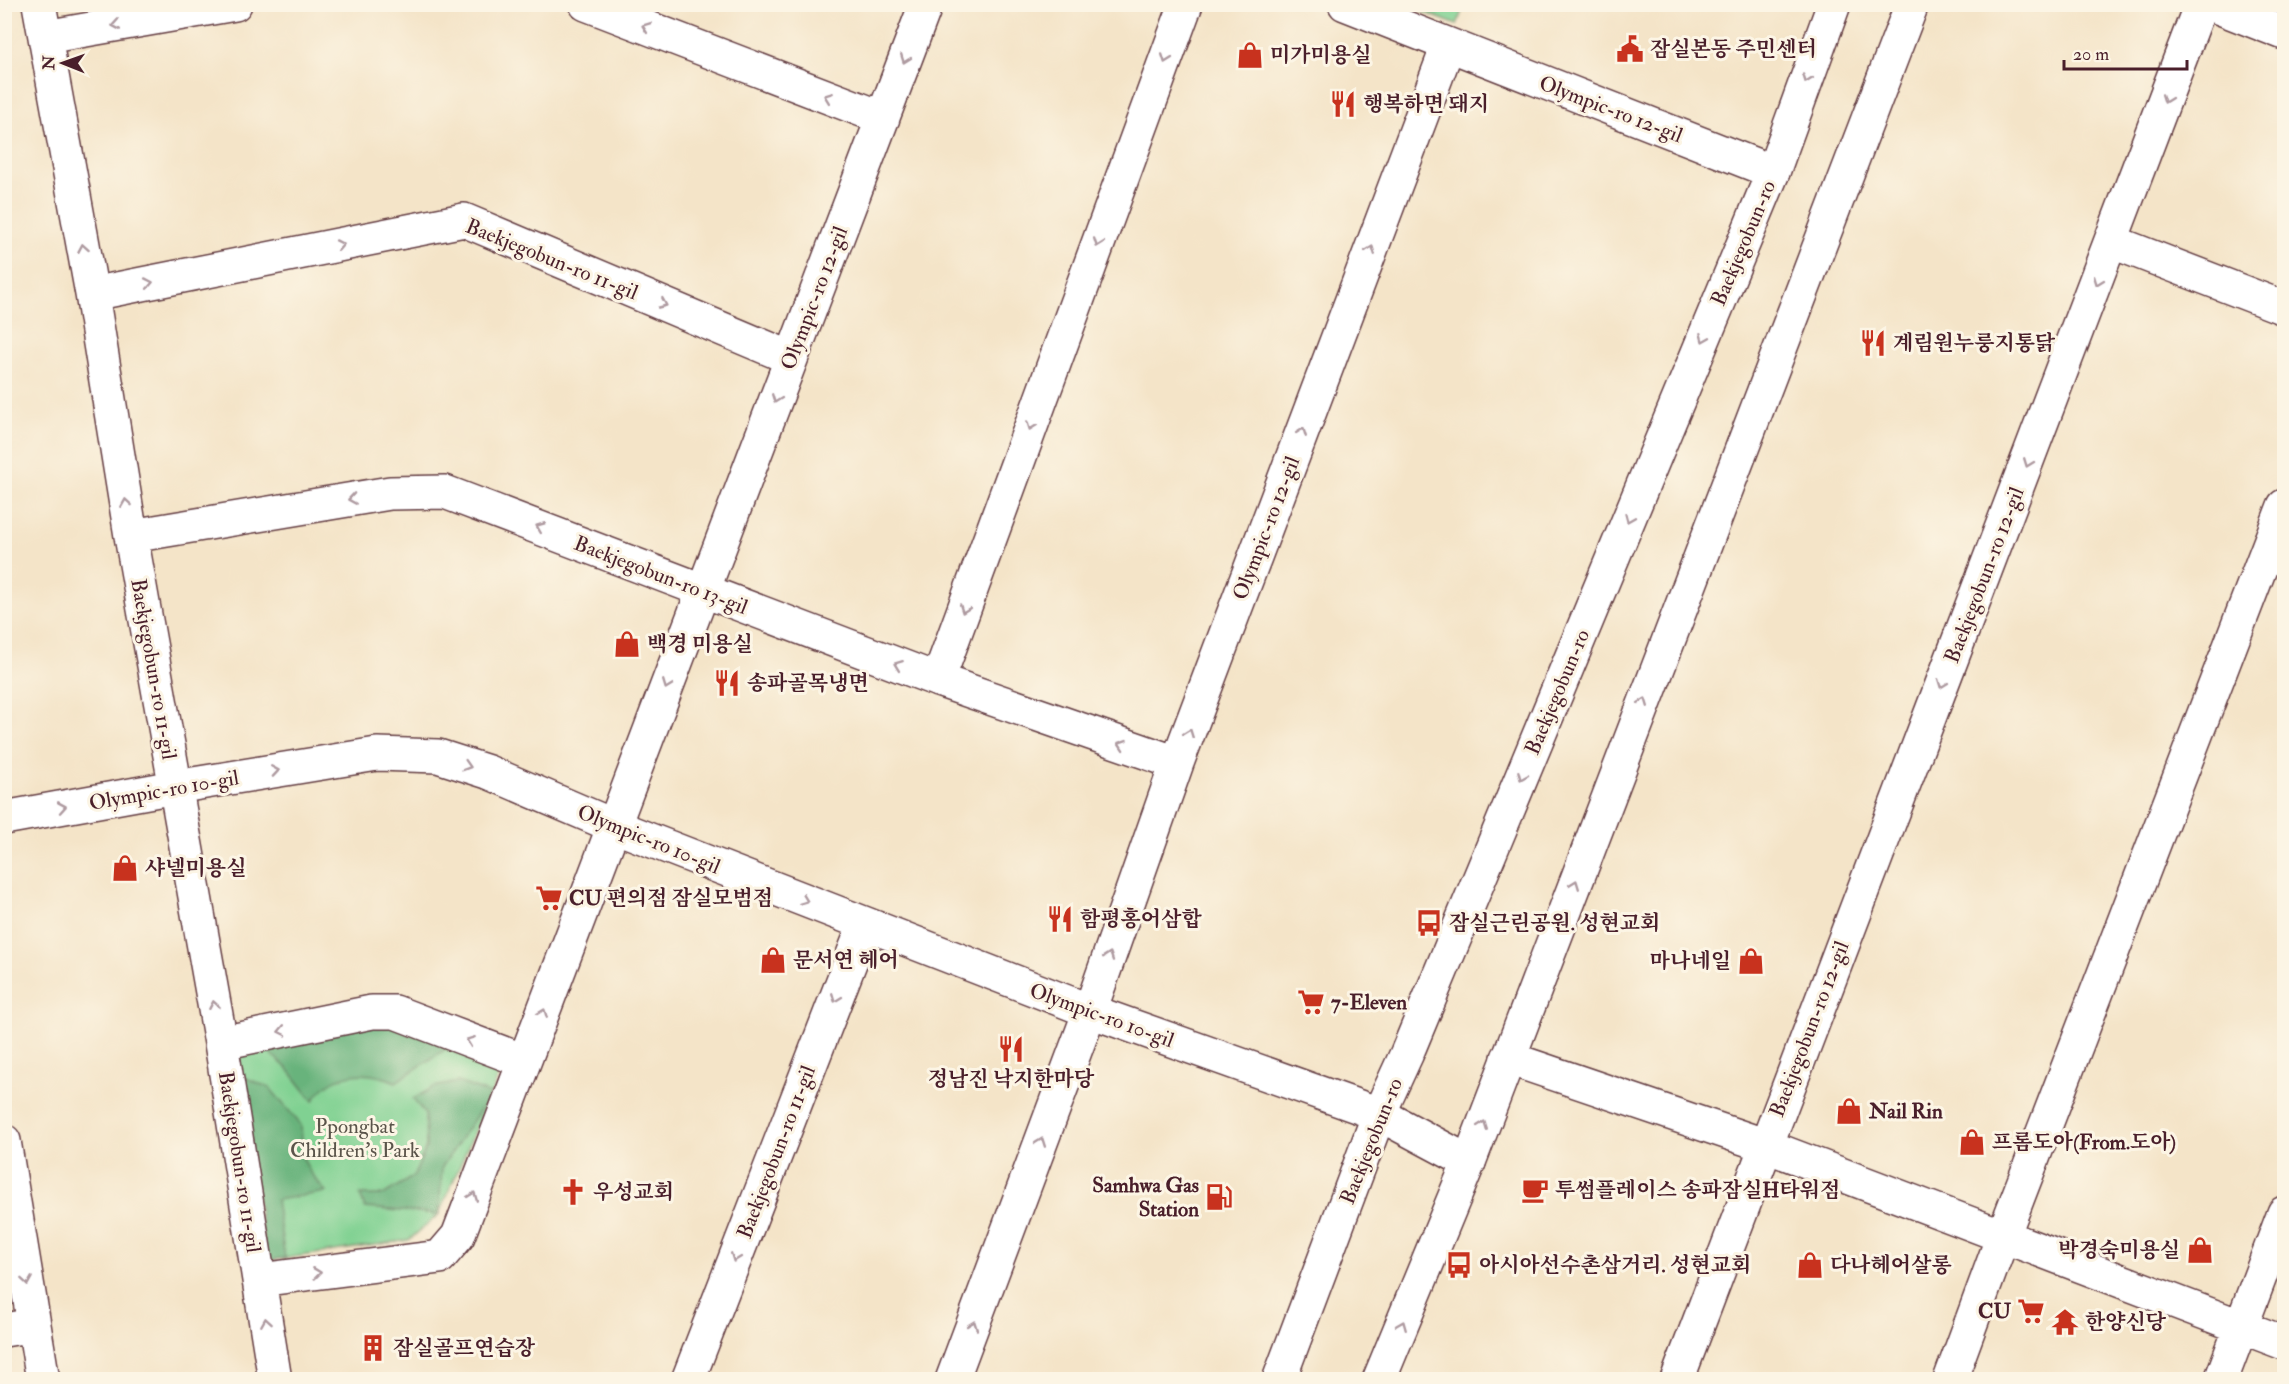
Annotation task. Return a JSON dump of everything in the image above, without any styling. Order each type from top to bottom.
[{"type":"street","name":"Baekjegobun-ro 11-gil","points":[[39,4],[92,294],[275,1380]]},
{"type":"street","points":[[45,37],[235,4]]},
{"type":"street","points":[[586,4],[883,118]]},
{"type":"street","name":"Olympic-ro 12-gil","points":[[703,591],[926,4]]},
{"type":"street","points":[[938,680],[1186,4]]},
{"type":"street","name":"Olympic-ro 12-gil","points":[[1345,4],[1773,172]]},
{"type":"street","name":"Baekjegobun-ro","points":[[1280,1380],[1379,1114],[1773,172],[1834,4]]},
{"type":"street","points":[[1379,1380],[1469,1162],[1912,4]]},
{"type":"street","name":"Baekjegobun-ro 12-gil","points":[[1677,1380],[1764,1145],[2113,242],[2201,4]]},
{"type":"street","points":[[2210,4],[2284,33]]},
{"type":"street","name":"Olympic-ro 12-gil","points":[[1090,1011],[1177,763],[1448,46]]},
{"type":"street","name":"Baekjegobun-ro 11-gil","points":[[92,294],[464,220],[791,358]]},
{"type":"street","points":[[2113,242],[2284,308]]},
{"type":"street","name":"Baekjegobun-ro 13-gil","points":[[131,536],[390,493],[445,492],[938,680],[1177,763]]},
{"type":"street","points":[[1950,1380],[2003,1236],[2284,506]]},
{"type":"street","name":"Baekjegobun-ro 11-gil","points":[[259,1280],[440,1257],[458,1236],[703,591]]},
{"type":"street","name":"Olympic-ro 10-gil","points":[[4,818],[377,754],[438,756],[488,772],[614,826],[1090,1011],[1379,1114],[1469,1162]]},
{"type":"street","name":"Baekjegobun-ro 11-gil","points":[[688,1380],[865,924]]},
{"type":"street","points":[[952,1380],[1090,1011]]},
{"type":"street","name":"Baekjegobun-ro 11-gil","points":[[220,1044],[372,1012],[395,1012],[524,1061]]},
{"type":"street","name":"Baekjegobun-ro 12-gil","points":[[1508,1058],[1764,1145],[2284,1343]]},
{"type":"street","points":[[4,1141],[19,1328],[43,1380]]},
{"type":"street","points":[[2221,1380],[2284,1213]]},
{"type":"green space","points":[[1405,5],[1464,5],[1457,25]]},
{"type":"green space","name":"Ppongbat Children's Park","points":[[386,1021],[504,1064],[439,1214],[409,1240],[267,1261],[233,1052]]},
{"type":"green space","points":[[386,1021],[452,1045],[396,1082],[373,1075],[350,1075],[330,1084],[313,1101],[288,1069],[262,1046]]},
{"type":"green space","points":[[237,1074],[270,1088],[301,1125],[303,1158],[310,1172],[326,1192],[276,1200],[285,1258],[267,1261]]},
{"type":"green space","points":[[458,1082],[491,1094],[442,1167],[439,1214],[365,1208],[360,1195],[383,1195],[414,1176],[426,1147],[425,1114],[413,1099],[434,1087]]},
{"type":"place","name":"잠실본동 주민센터","points":[[1630,49]]},
{"type":"place","name":"미가미용실","points":[[1250,55]]},
{"type":"place","name":"행복하면 돼지","points":[[1343,104]]},
{"type":"place","name":"계림원누룽지통닭","points":[[1873,343]]},
{"type":"place","name":"백경 미용실","points":[[627,644]]},
{"type":"place","name":"송파골목냉면","points":[[727,683]]},
{"type":"place","name":"샤넬미용실","points":[[125,868]]},
{"type":"place","name":"CU 편의점 잠실모범점","points":[[549,898]]},
{"type":"place","name":"함평홍어삼합","points":[[1060,919]]},
{"type":"place","name":"잠실근린공원. 성현교회","points":[[1429,923]]},
{"type":"place","name":"문서연 헤어","points":[[773,960]]},
{"type":"place","name":"마나네일","points":[[1751,961]]},
{"type":"place","name":"7-Eleven","points":[[1311,1002]]},
{"type":"place","name":"정남진 낙지한마당","points":[[1011,1049]]},
{"type":"place","name":"Nail Rin","points":[[1849,1111]]},
{"type":"place","name":"프롬도아(From.도아)","points":[[1972,1142]]},
{"type":"place","name":"투썸플레이스 송파잠실H타워점","points":[[1535,1190]]},
{"type":"place","name":"우성교회","points":[[573,1192]]},
{"type":"place","name":"Samhwa Gas Station","points":[[1219,1197]]},
{"type":"place","name":"박경숙미용실","points":[[2200,1250]]},
{"type":"place","name":"아시아선수촌삼거리. 성현교회","points":[[1459,1265]]},
{"type":"place","name":"다나헤어살롱","points":[[1810,1265]]},
{"type":"place","name":"CU","points":[[2031,1311]]},
{"type":"place","name":"한양신당","points":[[2065,1322]]},
{"type":"place","name":"잠실골프연습장","points":[[373,1348]]}]
